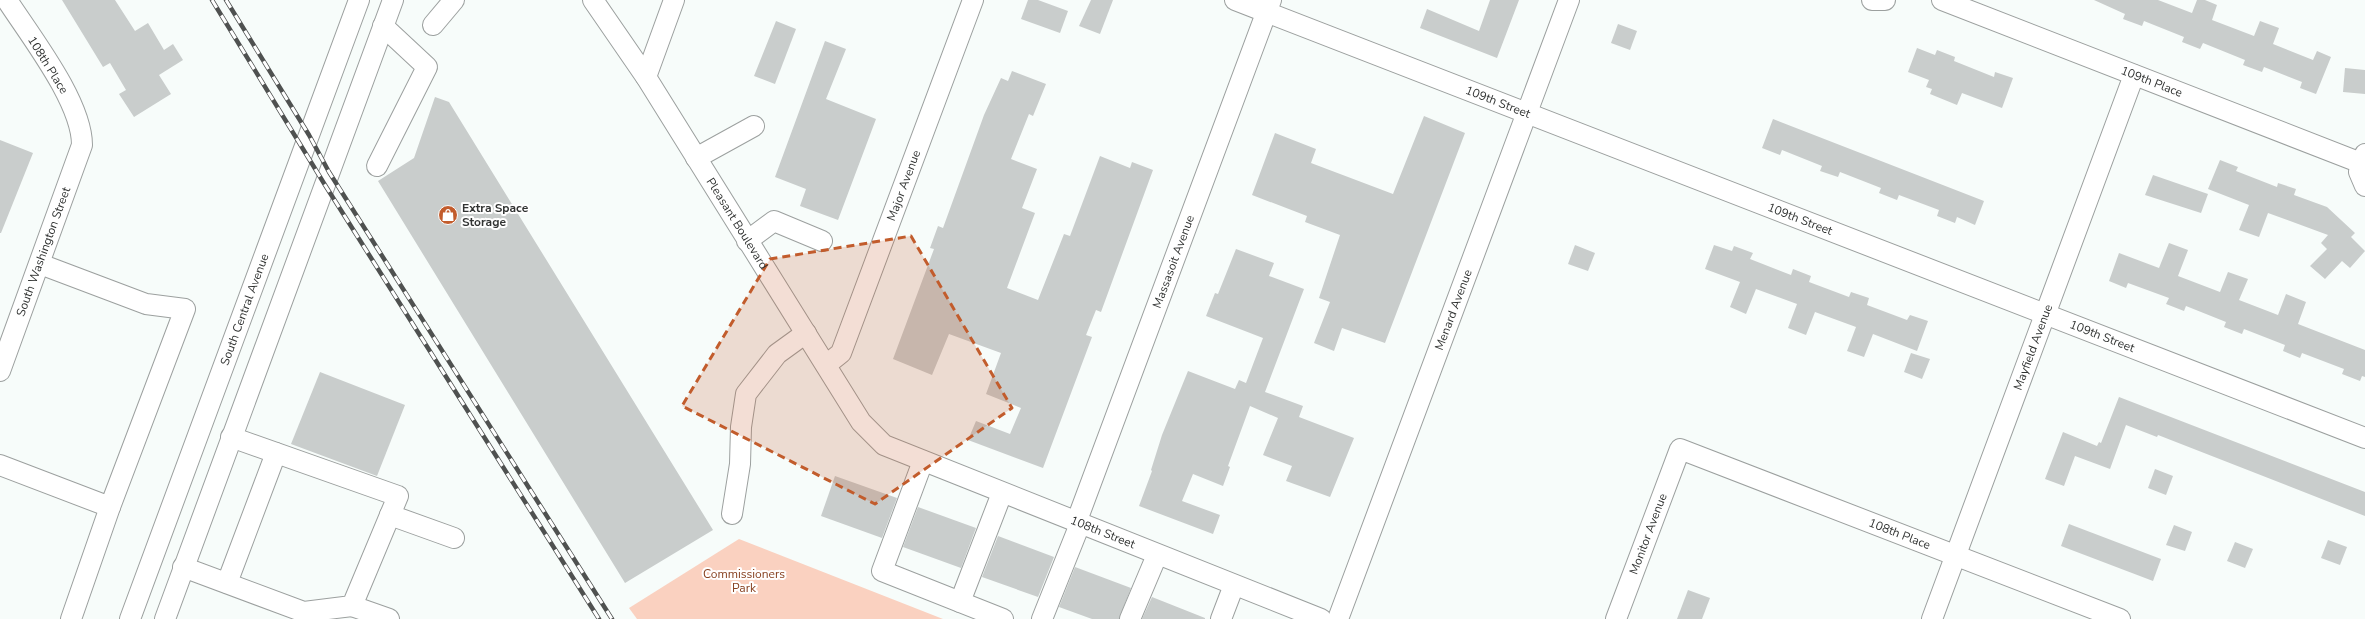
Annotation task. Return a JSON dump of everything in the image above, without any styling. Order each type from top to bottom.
[{"type":"street","name":"108th Place","points":[[7,0],[73,104],[82,132]]},
{"type":"street","name":"South Central Avenue","points":[[130,619],[359,0]]},
{"type":"street","points":[[165,619],[393,0]]},
{"type":"street","points":[[433,25],[454,0]]},
{"type":"street","name":"Pleasant Boulevard","points":[[593,0],[646,77],[860,422],[884,445]]},
{"type":"street","points":[[646,77],[674,0]]},
{"type":"street","name":"Major Avenue","points":[[826,365],[841,353],[973,0]]},
{"type":"street","name":"109th Street","points":[[1235,0],[1269,6],[1527,113],[2365,438]]},
{"type":"street","name":"Menard Avenue","points":[[1338,619],[1569,0]]},
{"type":"street","points":[[1872,0],[1885,0]]},
{"type":"street","name":"109th Place","points":[[1942,0],[2134,75],[2363,159],[2359,172],[2365,186]]},
{"type":"street","name":"Massasoit Avenue","points":[[1042,619],[1269,6]]},
{"type":"street","points":[[378,166],[428,67],[383,26]]},
{"type":"street","name":"Mayfield Avenue","points":[[1932,619],[2134,75]]},
{"type":"street","points":[[696,158],[754,126]]},
{"type":"street","name":"South Washington Street","points":[[0,371],[79,157],[82,145],[82,132]]},
{"type":"street","points":[[747,241],[774,221],[822,241]]},
{"type":"street","points":[[40,264],[146,304],[184,309],[110,507],[71,619]]},
{"type":"street","points":[[732,514],[740,464],[740,427],[746,394],[777,354],[806,333]]},
{"type":"street","points":[[231,437],[398,496],[352,606]]},
{"type":"street","name":"108th Street","points":[[884,445],[1078,524],[1321,619]]},
{"type":"street","name":"108th Place","points":[[1680,449],[2120,619]]},
{"type":"street","name":"Monitor Avenue","points":[[1616,619],[1680,449]]},
{"type":"street","points":[[227,583],[276,453]]},
{"type":"street","points":[[923,461],[882,571],[1003,619]]},
{"type":"street","points":[[0,465],[110,507]]},
{"type":"street","points":[[960,602],[1002,493]]},
{"type":"street","points":[[390,515],[454,538]]},
{"type":"street","points":[[1130,619],[1157,555]]},
{"type":"street","points":[[184,567],[304,612],[352,606],[389,619]]},
{"type":"street","points":[[1221,619],[1234,585]]},
{"type":"highlighted area","points":[[911,236],[1012,408],[875,504],[682,406],[770,259]]},
{"type":"green space","name":"Commissioners Park","points":[[739,539],[943,619],[637,619],[629,608]]},
{"type":"building","points":[[62,0],[115,0],[135,31],[148,23],[164,50],[173,44],[183,60],[159,75],[171,94],[134,117],[119,94],[126,90],[110,63],[103,67]]},
{"type":"building","points":[[1028,0],[1038,0],[1068,11],[1060,33],[1021,19]]},
{"type":"building","points":[[1091,0],[1113,0],[1100,34],[1079,26]]},
{"type":"building","points":[[1490,0],[1519,0],[1497,58],[1420,28],[1427,9],[1479,31]]},
{"type":"building","points":[[2094,0],[2158,0],[2192,13],[2197,0],[2205,0],[2217,5],[2212,20],[2254,36],[2260,21],[2279,28],[2273,44],[2313,60],[2317,51],[2331,57],[2316,94],[2300,88],[2302,82],[2264,67],[2262,72],[2243,65],[2245,60],[2203,43],[2200,49],[2182,42],[2184,37],[2144,21],[2142,26],[2123,19],[2125,14]]},
{"type":"building","points":[[776,21],[796,29],[775,84],[754,76]]},
{"type":"building","points":[[1618,24],[1637,31],[1630,50],[1611,43]]},
{"type":"building","points":[[825,41],[846,49],[826,99],[876,119],[838,220],[800,206],[806,189],[775,177]]},
{"type":"building","points":[[1917,48],[1935,55],[1937,50],[1955,57],[1954,61],[1994,77],[1995,72],[2013,78],[2002,108],[1962,93],[1957,105],[1930,94],[1932,89],[1926,87],[1929,80],[1908,72]]},
{"type":"building","points":[[2345,68],[2365,70],[2365,94],[2343,92]]},
{"type":"building","points":[[1012,71],[1046,84],[1033,116],[1029,114],[1011,159],[1037,169],[1022,208],[1035,213],[1007,288],[1038,300],[1064,234],[1070,236],[1100,156],[1130,168],[1132,162],[1153,170],[1101,312],[1096,310],[1086,335],[1092,337],[1043,468],[968,440],[976,421],[1010,434],[1021,408],[986,394],[1001,353],[949,334],[932,375],[893,359],[934,249],[930,248],[938,226],[943,228],[984,115],[1001,78],[1008,81]]},
{"type":"building","points":[[435,97],[449,102],[713,530],[625,583],[378,181],[414,158]]},
{"type":"building","points":[[1424,116],[1465,133],[1385,343],[1342,328],[1334,351],[1314,343],[1330,302],[1319,298],[1340,235],[1305,222],[1307,216],[1252,195],[1275,133],[1316,149],[1311,163],[1393,194]]},
{"type":"building","points":[[1773,119],[1984,201],[1975,225],[1957,217],[1955,223],[1937,216],[1939,210],[1899,195],[1897,200],[1879,193],[1881,188],[1840,172],[1838,177],[1820,171],[1822,166],[1782,150],[1780,155],[1762,148]]},
{"type":"building","points":[[0,140],[33,153],[1,233],[0,233]]},
{"type":"building","points":[[2220,160],[2238,167],[2236,171],[2277,187],[2278,183],[2296,189],[2294,195],[2327,207],[2355,233],[2351,237],[2365,251],[2350,268],[2342,261],[2325,279],[2310,266],[2327,249],[2321,243],[2328,235],[2268,213],[2259,237],[2239,230],[2249,205],[2208,189]]},
{"type":"building","points":[[2153,175],[2208,194],[2201,213],[2145,195]]},
{"type":"building","points":[[2169,243],[2188,250],[2178,276],[2220,292],[2228,272],[2248,279],[2239,300],[2278,315],[2286,294],[2306,302],[2298,324],[2365,350],[2365,377],[2362,376],[2360,381],[2342,374],[2344,369],[2302,353],[2300,358],[2283,351],[2285,345],[2244,329],[2242,334],[2224,327],[2226,322],[2186,306],[2184,311],[2166,304],[2169,298],[2128,283],[2126,288],[2109,281],[2119,253],[2159,268]]},
{"type":"building","points":[[1575,245],[1595,253],[1588,271],[1568,264]]},
{"type":"building","points":[[1714,245],[1732,251],[1734,246],[1753,253],[1750,259],[1791,275],[1793,269],[1811,276],[1809,282],[1849,297],[1851,292],[1869,298],[1867,305],[1907,320],[1910,315],[1928,321],[1917,351],[1873,334],[1864,357],[1847,351],[1856,327],[1815,312],[1806,335],[1788,328],[1797,304],[1756,289],[1746,314],[1730,307],[1740,282],[1705,269]]},
{"type":"building","points":[[1236,249],[1274,263],[1269,276],[1304,289],[1265,392],[1303,406],[1299,417],[1354,438],[1330,497],[1286,481],[1292,466],[1263,455],[1278,418],[1250,406],[1228,466],[1230,467],[1223,486],[1193,474],[1182,501],[1220,515],[1213,534],[1139,506],[1152,471],[1151,470],[1162,435],[1188,371],[1235,389],[1239,380],[1246,383],[1263,338],[1206,316],[1215,293],[1218,294]]},
{"type":"building","points":[[1911,353],[1930,359],[1922,379],[1904,372]]},
{"type":"building","points":[[320,372],[405,405],[377,476],[291,444]]},
{"type":"building","points":[[2119,397],[2365,492],[2365,516],[2158,435],[2157,437],[2126,425],[2110,469],[2075,456],[2064,486],[2045,479],[2063,432],[2097,446],[2099,442],[2101,443]]},
{"type":"building","points":[[2155,469],[2173,476],[2166,495],[2148,488]]},
{"type":"building","points":[[835,476],[897,498],[882,538],[821,516]]},
{"type":"building","points":[[918,507],[976,528],[961,568],[903,547]]},
{"type":"building","points":[[2069,524],[2161,559],[2153,581],[2061,546]]},
{"type":"building","points":[[2174,525],[2192,532],[2185,551],[2166,545]]},
{"type":"building","points":[[998,536],[1054,557],[1038,597],[982,577]]},
{"type":"building","points":[[2328,540],[2347,547],[2340,565],[2321,558]]},
{"type":"building","points":[[2235,542],[2253,549],[2245,568],[2227,561]]},
{"type":"building","points":[[1075,567],[1131,588],[1119,619],[1092,619],[1059,607]]},
{"type":"building","points":[[1688,590],[1710,598],[1702,619],[1677,619]]},
{"type":"building","points":[[1152,597],[1205,618],[1205,619],[1142,619]]},
{"type":"railway","points":[[212,0],[325,185],[599,619]]},
{"type":"railway","points":[[226,0],[309,135],[329,172],[612,619]]},
{"type":"place","name":"Extra Space Storage","points":[[448,215]]}]
